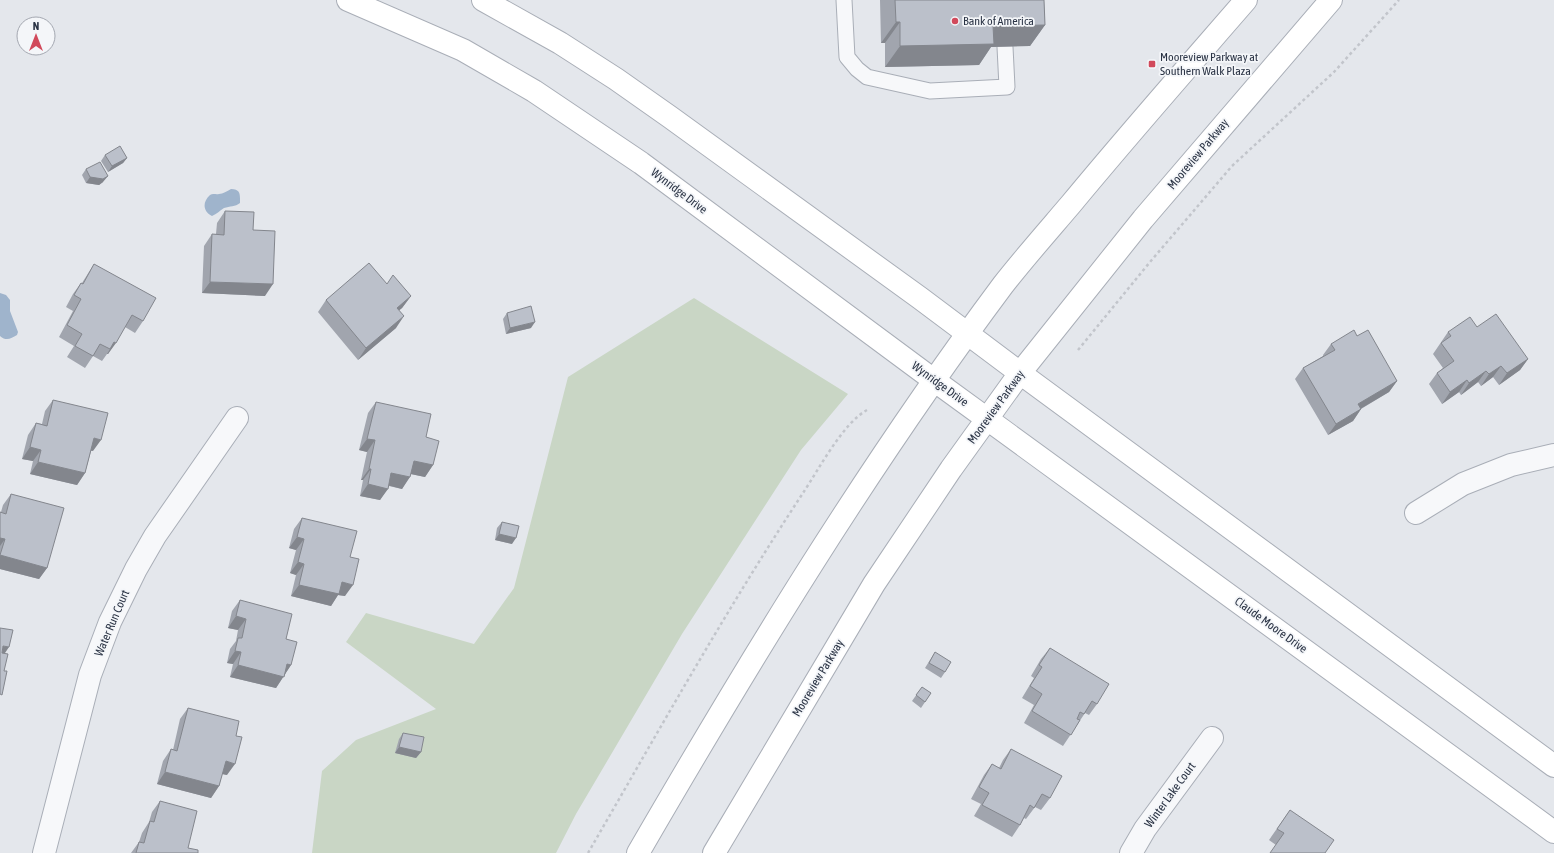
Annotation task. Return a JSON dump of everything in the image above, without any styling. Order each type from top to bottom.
[{"type":"street","name":"Wynridge Drive","points":[[348,0],[463,50],[564,110],[641,162],[934,381],[988,419]]},
{"type":"street","points":[[483,0],[560,42],[616,79],[969,334],[1554,766]]},
{"type":"street","points":[[638,853],[794,591],[866,480],[934,381],[1010,278],[1123,142],[1246,0]]},
{"type":"street","name":"Mooreview Parkway","points":[[714,853],[874,584],[951,469],[1020,373],[1143,219],[1331,0]]},
{"type":"street","name":"Water Run Court","points":[[44,853],[90,675],[110,622],[136,568],[155,536],[237,418]]},
{"type":"street","name":"Claude Moore Drive","points":[[988,419],[1554,832]]},
{"type":"street","points":[[1416,513],[1463,484],[1511,465],[1554,455]]},
{"type":"street","name":"Winter Lake Court","points":[[1131,853],[1145,829],[1212,738]]},
{"type":"lane","points":[[844,0],[847,57],[857,69],[867,77],[930,91],[1007,87],[1005,47]]},
{"type":"path","points":[[1078,350],[1150,262],[1232,166],[1334,72],[1399,0]]},
{"type":"path","points":[[588,853],[701,658],[775,536],[841,435],[859,414],[867,410]]},
{"type":"green space","points":[[694,298],[848,394],[801,450],[682,634],[576,814],[556,853],[312,853],[322,771],[356,740],[436,709],[346,642],[366,613],[474,644],[514,588],[568,377]]},
{"type":"water","points":[[231,189],[238,191],[240,195],[240,203],[224,208],[212,216],[209,214],[205,209],[207,198],[211,194],[222,194]]},
{"type":"water","points":[[0,293],[6,295],[10,300],[10,311],[18,332],[17,335],[9,339],[5,339],[0,336]]},
{"type":"building","points":[[895,0],[1044,0],[1045,25],[993,26],[994,44],[900,46],[900,22],[896,22]]},
{"type":"building","points":[[120,146],[127,158],[112,166],[105,155]]},
{"type":"building","points":[[100,162],[108,176],[103,179],[90,177],[86,169]]},
{"type":"building","points":[[225,211],[254,212],[253,230],[275,231],[273,284],[210,282],[212,234],[224,235]]},
{"type":"building","points":[[369,263],[387,284],[393,275],[411,296],[397,308],[404,316],[366,348],[326,300]]},
{"type":"building","points":[[94,264],[156,298],[143,321],[132,315],[116,343],[114,342],[110,349],[100,344],[93,356],[75,346],[82,334],[67,325],[81,299],[74,295],[81,283],[83,284]]},
{"type":"building","points":[[531,306],[535,322],[510,328],[507,313]]},
{"type":"building","points":[[1496,314],[1528,359],[1507,373],[1501,366],[1489,374],[1486,371],[1469,383],[1467,380],[1450,392],[1437,373],[1454,361],[1441,343],[1451,336],[1448,332],[1470,317],[1477,327]]},
{"type":"building","points":[[1354,330],[1357,336],[1368,330],[1397,381],[1358,404],[1361,409],[1336,424],[1303,368],[1335,350],[1331,344]]},
{"type":"building","points":[[53,400],[108,413],[101,440],[94,438],[85,473],[38,462],[41,450],[30,447],[36,423],[47,426]]},
{"type":"building","points":[[376,402],[431,414],[426,437],[439,441],[433,465],[414,461],[410,477],[391,473],[388,489],[368,484],[371,469],[369,469],[375,440],[367,439]]},
{"type":"building","points":[[11,494],[64,508],[47,568],[0,555],[5,539],[0,538],[0,512],[6,514]]},
{"type":"building","points":[[302,518],[357,531],[350,557],[359,559],[353,585],[342,582],[339,594],[299,585],[304,564],[298,562],[304,539],[297,537]]},
{"type":"building","points":[[502,522],[519,526],[516,538],[499,534]]},
{"type":"building","points":[[240,600],[292,614],[286,639],[297,642],[291,665],[287,664],[284,677],[238,665],[241,652],[235,651],[238,638],[242,638],[246,619],[236,616]]},
{"type":"building","points":[[0,628],[13,630],[9,647],[3,646],[2,653],[8,654],[4,671],[7,671],[2,695],[0,694]]},
{"type":"building","points":[[1050,648],[1109,684],[1097,704],[1092,701],[1084,714],[1080,712],[1077,719],[1080,720],[1071,735],[1032,711],[1042,694],[1030,686],[1042,667],[1039,665]]},
{"type":"building","points":[[935,652],[951,662],[945,672],[929,663]]},
{"type":"building","points":[[922,687],[931,693],[925,702],[916,695]]},
{"type":"building","points":[[188,708],[239,721],[236,736],[242,737],[235,764],[226,761],[219,786],[165,772],[171,749],[177,751]]},
{"type":"building","points":[[403,733],[424,737],[421,752],[399,747]]},
{"type":"building","points":[[1011,749],[1062,776],[1050,798],[1042,794],[1034,808],[1030,805],[1020,825],[982,805],[989,793],[979,787],[992,764],[1001,769]]},
{"type":"building","points":[[160,801],[197,811],[188,848],[198,850],[198,853],[136,853],[139,842],[144,843],[150,821],[154,822]]},
{"type":"building","points":[[1290,810],[1334,840],[1325,853],[1270,853],[1284,833],[1277,829]]},
{"type":"place","name":"Bank of America","points":[[955,21]]},
{"type":"place","name":"Mooreview Parkway at Southern Walk Plaza","points":[[1152,64]]}]
